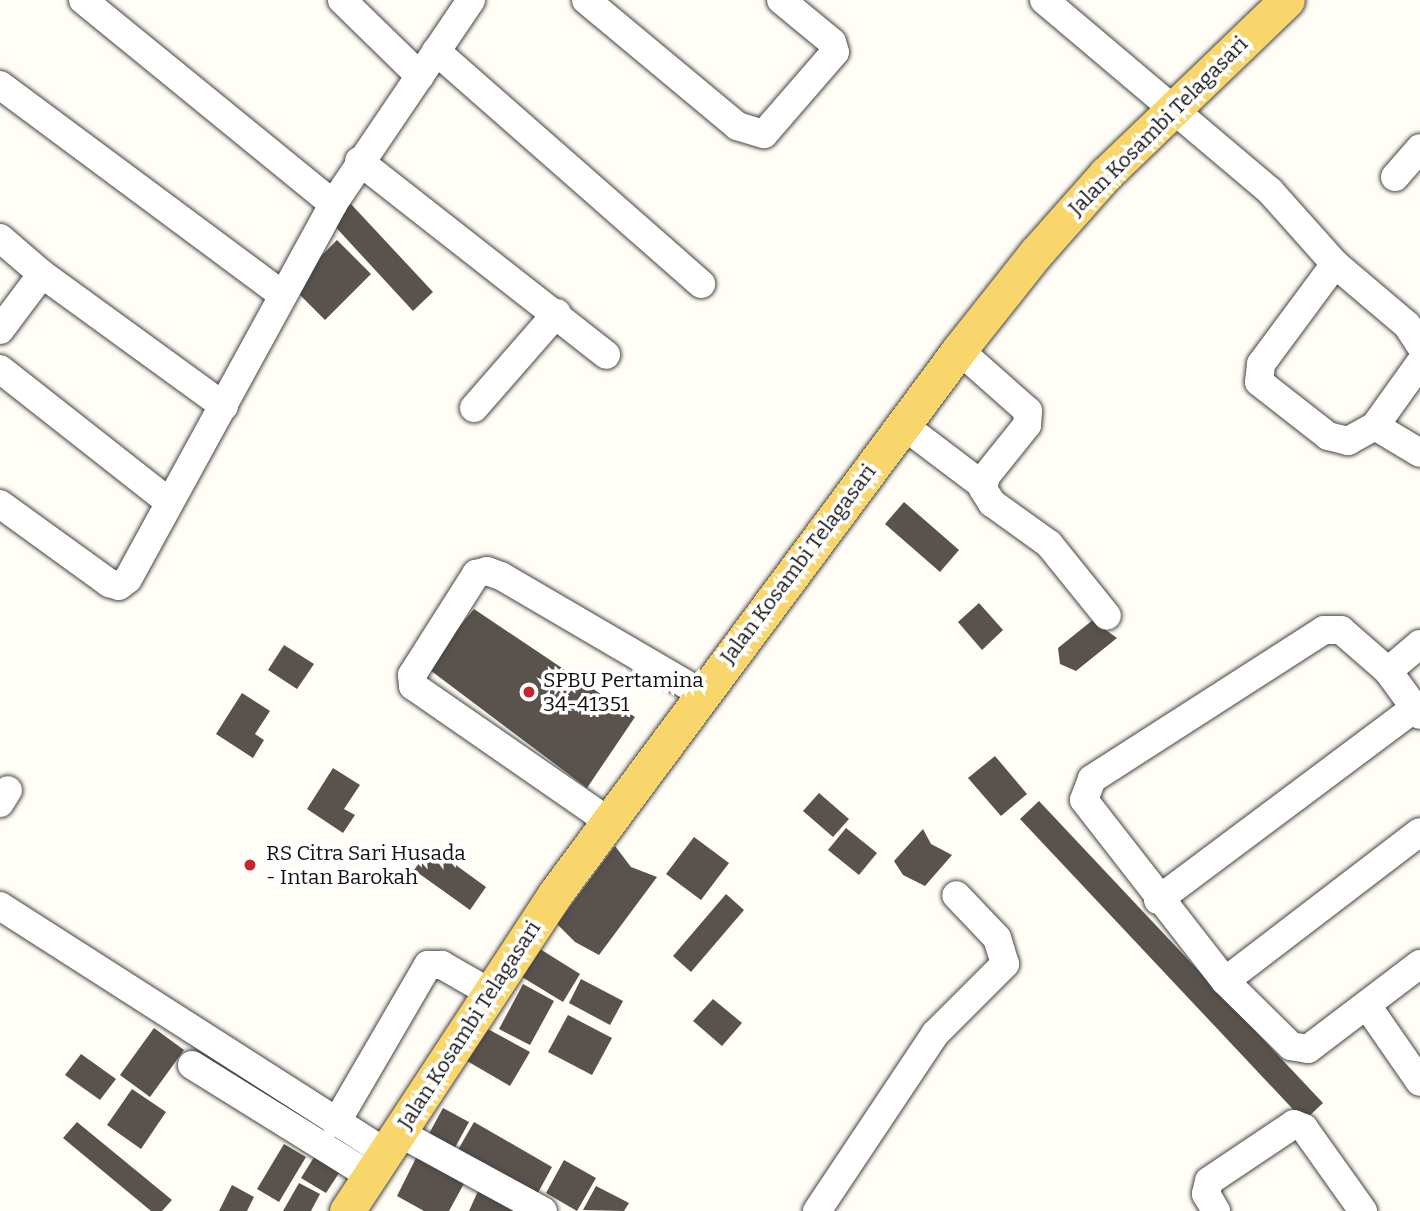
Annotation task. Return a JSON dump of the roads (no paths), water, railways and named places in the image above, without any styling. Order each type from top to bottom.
[{"type":"main road","name":"Jalan Kosambi Telagasari","points":[[347,1211],[489,992],[608,821],[959,350],[1035,253],[1174,106],[1287,0]]},
{"type":"street","points":[[83,0],[333,204]]},
{"type":"street","points":[[342,0],[420,76]]},
{"type":"street","points":[[0,504],[119,586],[128,579],[168,501],[224,406],[281,294],[333,204],[359,161],[471,0]]},
{"type":"street","points":[[586,0],[737,127],[764,134],[835,52],[832,42],[781,0]]},
{"type":"street","points":[[1044,0],[1174,106],[1270,191],[1335,264],[1407,325],[1420,345]]},
{"type":"street","points":[[436,51],[701,284]]},
{"type":"street","points":[[0,85],[281,294]]},
{"type":"street","points":[[1395,177],[1420,148]]},
{"type":"street","points":[[359,161],[557,313],[606,355]]},
{"type":"street","points":[[0,238],[42,274],[224,406]]},
{"type":"street","points":[[1335,264],[1283,330],[1257,376],[1266,389],[1328,436],[1348,441],[1375,426],[1420,363]]},
{"type":"street","points":[[0,330],[42,274]]},
{"type":"street","points":[[474,408],[557,313]]},
{"type":"street","points":[[959,350],[1017,397],[1028,411],[1027,425],[981,484]]},
{"type":"street","points":[[0,369],[168,501]]},
{"type":"street","points":[[903,425],[981,484],[992,503],[1049,544],[1107,616]]},
{"type":"street","points":[[1375,426],[1420,453]]},
{"type":"street","points":[[608,821],[412,686],[412,675],[476,574],[487,571],[501,576],[701,694]]},
{"type":"street","points":[[1158,900],[1418,711],[1388,671],[1341,630],[1324,630],[1092,779],[1084,800],[1158,900],[1225,981],[1297,1049],[1314,1046],[1368,1007],[1420,964]]},
{"type":"street","points":[[1388,671],[1420,644]]},
{"type":"street","points":[[1225,981],[1420,832]]},
{"type":"street","points":[[817,1211],[935,1034],[1005,964],[997,938],[956,895]]},
{"type":"street","points":[[0,906],[384,1154]]},
{"type":"street","points":[[336,1123],[428,965],[442,965],[489,992]]},
{"type":"street","points":[[1368,1007],[1418,1076]]},
{"type":"street","points":[[192,1065],[384,1154],[543,1211]]},
{"type":"street","points":[[1216,1211],[1206,1194],[1209,1181],[1294,1124],[1304,1128],[1363,1211]]},
{"type":"place","name":"SPBU Pertamina 34-41351","points":[[529,692]]},
{"type":"place","name":"RS Citra Sari Husada - Intan Barokah","points":[[250,865]]}]
